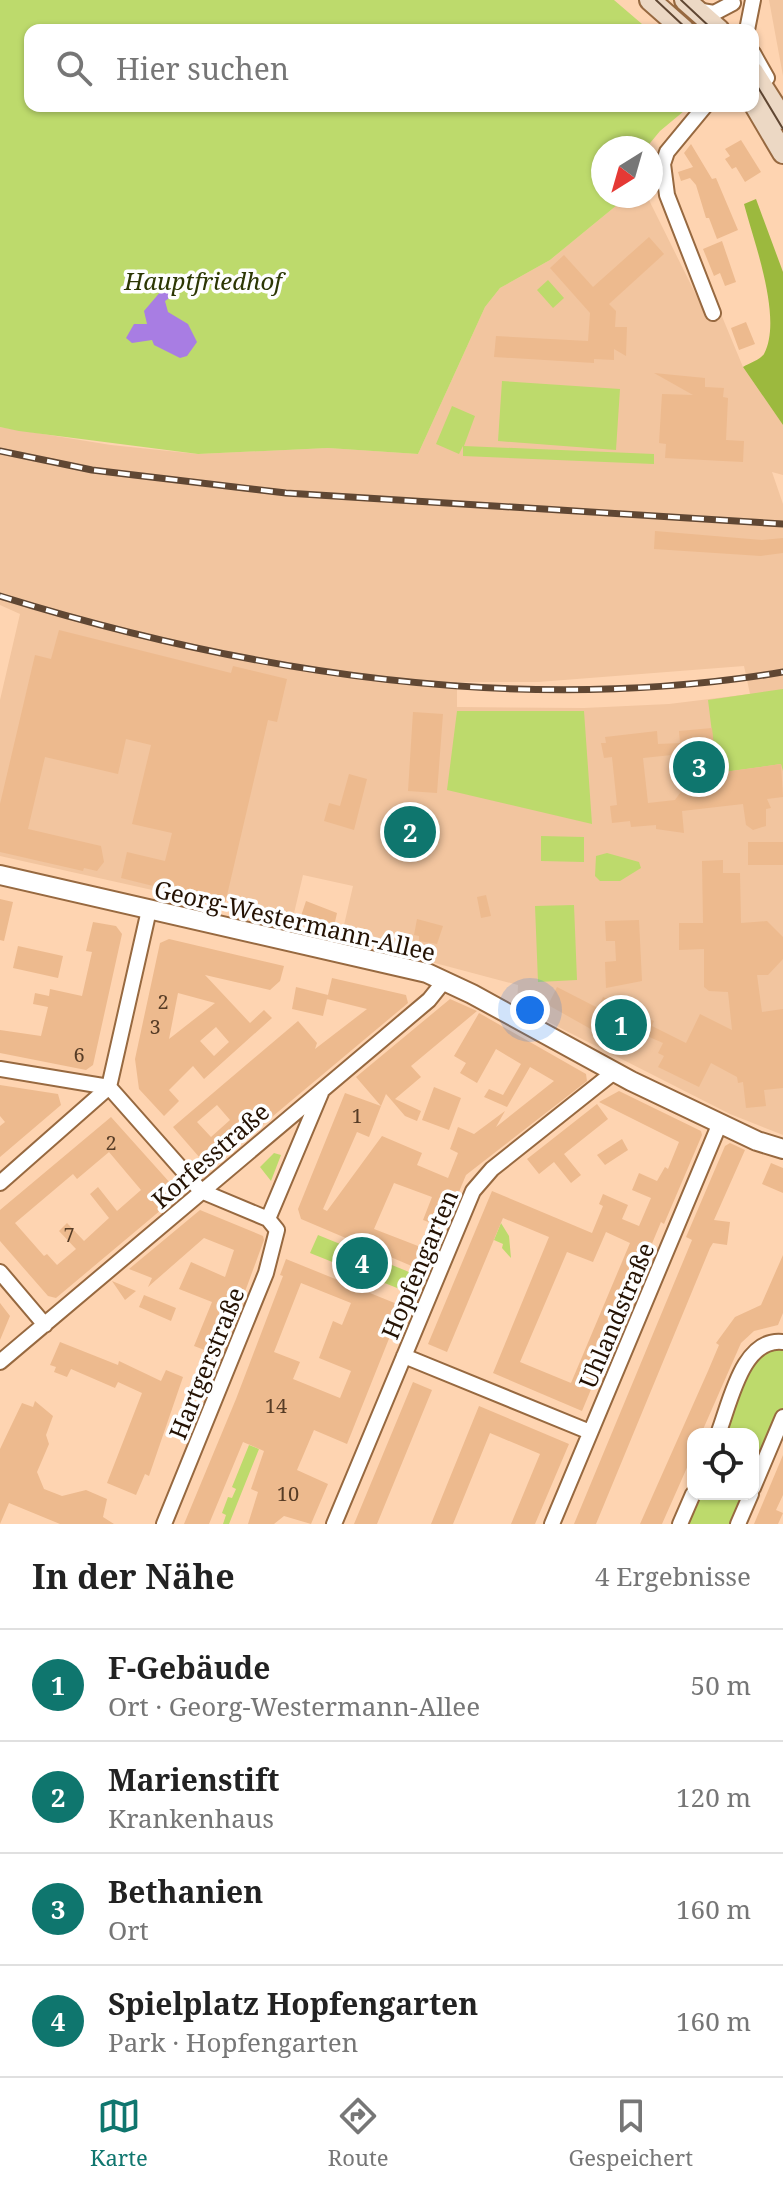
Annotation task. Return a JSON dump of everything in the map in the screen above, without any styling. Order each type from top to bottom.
[{"type":"main road","points":[[650,0],[678,24]]},
{"type":"main road","points":[[690,5],[714,24]]},
{"type":"main road","points":[[759,81],[780,113]]},
{"type":"main road","points":[[759,112],[783,153]]},
{"type":"street","points":[[750,24],[753,0]]},
{"type":"street","points":[[690,5],[710,13],[733,1]]},
{"type":"street","points":[[723,24],[733,1]]},
{"type":"street","points":[[759,64],[776,94],[780,113]]},
{"type":"street","points":[[759,92],[780,113]]},
{"type":"street","points":[[700,112],[667,152],[663,164],[667,195],[713,313]]},
{"type":"street","name":"Georg-Westermann-Allee","points":[[0,875],[400,965],[445,980],[614,1072],[720,1123],[783,1149]]},
{"type":"street","points":[[0,1183],[109,1087],[149,910]]},
{"type":"street","name":"Korfesstraße","points":[[0,1362],[321,1093],[429,1000],[445,980]]},
{"type":"street","points":[[0,1069],[109,1087],[201,1191],[268,1219],[321,1093]]},
{"type":"street","name":"Hopfengarten","points":[[334,1524],[467,1201],[481,1180],[614,1072]]},
{"type":"street","name":"Uhlandstraße","points":[[552,1524],[720,1123]]},
{"type":"street","name":"Hartgerstraße","points":[[164,1524],[266,1273],[277,1230],[268,1219]]},
{"type":"street","points":[[0,1272],[45,1325]]},
{"type":"street","points":[[721,1428],[752,1354],[768,1341],[783,1342]]},
{"type":"street","points":[[404,1356],[590,1432]]},
{"type":"street","points":[[759,1474],[783,1417]]},
{"type":"street","points":[[680,1524],[690,1500]]},
{"type":"street","points":[[738,1524],[748,1500]]},
{"type":"shaded area","points":[[769,0],[783,0],[783,76]]},
{"type":"shaded area","points":[[613,208],[653,208],[705,313],[721,314],[743,367],[783,425],[783,475],[772,472],[783,504],[783,1135],[730,1114],[517,1006],[518,985],[341,938],[353,886],[303,875],[291,926],[231,911],[234,897],[227,896],[224,906],[0,856],[0,700],[20,614],[0,605],[0,427],[111,445],[198,454],[328,448],[418,454],[485,307],[500,288],[550,260]],"holes":[[[744,666],[750,694],[669,704],[584,708],[457,707],[457,682],[538,682]]]},
{"type":"shaded area","points":[[173,277],[182,282],[180,291],[165,301],[168,312],[188,324],[197,342],[187,356],[180,358],[154,345],[152,340],[132,343],[126,338],[134,324],[147,324],[144,311]]},
{"type":"green space","name":"Hauptfriedhof","points":[[0,0],[614,0],[642,24],[24,24],[24,112],[683,112],[656,136],[591,136],[591,208],[613,208],[550,260],[500,288],[485,307],[418,454],[328,448],[198,454],[0,427]]},
{"type":"green space","points":[[756,199],[783,272],[783,425],[743,367],[764,354],[769,339],[769,301],[744,204]]},
{"type":"green space","points":[[548,280],[564,298],[553,308],[537,290]]},
{"type":"green space","points":[[502,381],[620,389],[616,450],[498,441]]},
{"type":"green space","points":[[452,406],[475,416],[464,446],[654,454],[654,464],[463,456],[463,446],[459,454],[436,444]]},
{"type":"green space","points":[[783,689],[783,771],[781,764],[717,773],[708,700]]},
{"type":"green space","points":[[457,711],[584,711],[592,824],[447,790]]},
{"type":"green space","points":[[541,836],[584,837],[584,862],[541,861]]},
{"type":"green space","points":[[607,853],[639,862],[641,868],[620,881],[600,881],[595,876],[596,856]]},
{"type":"green space","points":[[574,905],[577,980],[538,982],[535,906]]},
{"type":"green space","points":[[274,1153],[281,1155],[271,1181],[260,1167]]},
{"type":"green space","points":[[501,1223],[509,1236],[511,1258],[502,1248],[503,1244],[494,1240]]},
{"type":"green space","points":[[318,1235],[414,1274],[407,1292],[310,1253]]},
{"type":"green space","points":[[783,1342],[783,1417],[759,1474],[759,1428],[720,1428],[749,1358]]},
{"type":"green space","points":[[249,1445],[259,1449],[229,1524],[223,1524],[226,1515],[222,1513],[228,1497],[232,1498],[236,1489],[232,1487]]},
{"type":"green space","points":[[690,1500],[748,1500],[738,1524],[680,1524]]},
{"type":"building","points":[[741,140],[761,172],[745,182],[736,167],[732,169],[725,159],[730,156],[725,149]]},
{"type":"building","points":[[691,144],[712,179],[716,178],[738,230],[717,239],[709,218],[706,218],[696,185],[690,178],[681,181],[678,172],[693,167],[684,153]]},
{"type":"building","points":[[649,237],[664,254],[609,304],[616,311],[615,327],[627,327],[626,356],[614,349],[614,360],[594,359],[594,363],[494,357],[496,336],[588,341],[590,313],[550,268],[564,255],[593,287]]},
{"type":"building","points":[[722,241],[736,282],[725,286],[720,273],[714,276],[703,249]]},
{"type":"building","points":[[746,322],[755,344],[739,350],[731,328]]},
{"type":"building","points":[[654,373],[705,378],[705,387],[724,388],[723,397],[728,398],[726,440],[744,441],[743,462],[665,458],[666,444],[659,443],[662,394],[693,395]]},
{"type":"building","points":[[655,531],[762,540],[783,538],[783,553],[761,556],[654,549]]},
{"type":"building","points":[[59,630],[231,673],[233,666],[287,679],[277,722],[268,720],[225,904],[121,878],[127,852],[165,861],[172,833],[132,824],[151,745],[126,739],[118,774],[45,757],[28,829],[101,846],[104,862],[97,871],[84,868],[83,871],[0,852],[0,804],[35,655],[51,659]]},
{"type":"building","points":[[413,712],[443,714],[437,793],[408,791]]},
{"type":"building","points":[[712,728],[717,773],[781,764],[783,797],[767,799],[771,808],[766,809],[766,826],[753,830],[746,825],[743,804],[682,811],[684,833],[656,829],[656,825],[631,827],[630,821],[612,823],[610,806],[617,805],[612,757],[604,758],[601,743],[606,743],[605,737],[657,731],[658,744],[680,743],[679,731]],"holes":[[[681,754],[685,786],[675,800],[648,803],[643,758]]]},
{"type":"building","points":[[349,774],[367,779],[354,830],[324,821],[329,803],[340,806]]},
{"type":"building","points":[[748,842],[783,842],[783,865],[748,865]]},
{"type":"building","points":[[723,860],[723,873],[740,873],[741,923],[767,921],[783,937],[783,959],[768,975],[757,975],[762,1012],[783,1009],[783,1088],[764,1090],[766,1106],[746,1108],[743,1082],[738,1083],[737,1077],[711,1063],[699,1087],[658,1067],[664,1056],[658,1053],[663,1043],[640,1033],[630,1054],[591,1035],[593,1032],[589,1028],[548,1005],[557,987],[598,1008],[603,997],[654,1021],[652,1026],[686,1043],[700,1014],[732,1030],[728,992],[709,991],[704,987],[704,949],[679,950],[679,923],[703,923],[702,861]]},
{"type":"building","points":[[486,895],[491,916],[481,918],[477,897]]},
{"type":"building","points":[[0,899],[13,902],[4,941],[0,940]]},
{"type":"building","points":[[306,901],[337,913],[333,931],[299,922]]},
{"type":"building","points":[[417,919],[443,926],[437,944],[419,941],[419,936],[414,935]]},
{"type":"building","points":[[639,920],[642,981],[606,988],[605,962],[616,961],[615,941],[606,941],[605,921]]},
{"type":"building","points":[[93,922],[116,926],[122,934],[93,1065],[86,1070],[0,1053],[0,1030],[41,1036],[48,1007],[33,1004],[35,993],[49,996],[50,989],[82,996],[92,952],[86,951]]},
{"type":"building","points":[[169,939],[284,966],[280,981],[270,990],[205,975],[250,1023],[264,1010],[272,1018],[204,1079],[193,1066],[169,1090],[179,1101],[164,1116],[139,1089],[135,1059],[160,943]],"holes":[[[178,993],[215,1003],[169,1039]],[[216,1027],[229,1042],[214,1056],[200,1041]]]},
{"type":"building","points":[[18,946],[63,956],[58,978],[13,968]]},
{"type":"building","points":[[332,978],[406,995],[408,1003],[211,1168],[207,1166],[173,1127],[298,1021],[317,1043],[315,1049],[367,1009],[327,999]],"holes":[[[217,1105],[230,1120],[211,1137],[197,1122]]]},
{"type":"building","points":[[296,987],[328,995],[323,1016],[292,1009]]},
{"type":"building","points":[[450,999],[477,1011],[411,1066],[421,1077],[395,1099],[421,1111],[417,1121],[405,1116],[386,1094],[381,1106],[356,1077]]},
{"type":"building","points":[[479,1013],[586,1074],[587,1081],[466,1175],[444,1228],[423,1220],[432,1197],[394,1183],[374,1229],[431,1251],[421,1276],[412,1272],[414,1267],[301,1219],[298,1209],[345,1093],[381,1106],[369,1137],[357,1132],[323,1209],[327,1211],[382,1136],[422,1153],[417,1165],[448,1178],[458,1153],[450,1149],[458,1127],[474,1134],[505,1111],[496,1127],[554,1081],[530,1067],[507,1107],[484,1097],[489,1089],[503,1095],[521,1064],[496,1049],[477,1083],[460,1073],[466,1063],[454,1056]]},
{"type":"building","points":[[0,1085],[58,1094],[61,1105],[0,1157],[0,1126],[5,1122],[0,1116]]},
{"type":"building","points":[[434,1087],[461,1098],[449,1130],[422,1120]]},
{"type":"building","points":[[619,1091],[701,1131],[702,1135],[664,1224],[661,1222],[582,1411],[493,1373],[549,1237],[503,1218],[447,1352],[428,1344],[492,1191],[592,1233],[603,1206],[599,1204],[603,1194],[628,1205],[622,1219],[639,1226],[651,1198],[632,1190],[639,1173],[657,1181],[665,1167],[668,1169],[679,1142],[599,1102]],"holes":[[[606,1232],[630,1243],[571,1383],[520,1362],[567,1252],[593,1262]]]},
{"type":"building","points":[[597,1104],[608,1119],[564,1154],[581,1175],[571,1183],[554,1162],[539,1174],[527,1159]]},
{"type":"building","points":[[111,1117],[180,1194],[56,1298],[48,1296],[0,1241],[0,1210]],"holes":[[[109,1152],[141,1190],[117,1211],[98,1187],[90,1194],[109,1218],[84,1241],[67,1223],[59,1231],[76,1249],[57,1265],[47,1254],[44,1256],[15,1223],[73,1174],[77,1179]]]},
{"type":"building","points":[[622,1139],[628,1150],[605,1165],[597,1155]]},
{"type":"building","points":[[730,1143],[745,1150],[714,1220],[730,1222],[727,1245],[713,1243],[710,1248],[596,1524],[574,1524],[692,1240],[686,1237],[725,1146]]},
{"type":"building","points":[[771,1163],[783,1168],[783,1193],[762,1184]]},
{"type":"building","points":[[200,1210],[263,1236],[264,1240],[232,1327],[226,1324],[215,1354],[194,1346],[212,1302],[179,1289],[191,1262],[225,1277],[234,1250],[204,1238],[148,1287],[152,1278],[129,1269]]},
{"type":"building","points":[[783,1255],[783,1313],[778,1325],[754,1331],[741,1343],[704,1428],[687,1428],[687,1468],[662,1524],[640,1524],[719,1345],[716,1343],[735,1317],[761,1305]]},
{"type":"building","points":[[286,1259],[402,1306],[347,1444],[314,1430],[297,1470],[328,1484],[311,1524],[284,1516],[274,1524],[248,1524],[258,1492],[251,1489],[264,1451],[243,1442],[209,1524],[184,1524],[236,1399],[283,1276],[280,1275]],"holes":[[[301,1283],[351,1303],[342,1325],[333,1321],[319,1358],[351,1371],[340,1398],[293,1379],[300,1362],[274,1352]]]},
{"type":"building","points":[[112,1281],[136,1291],[125,1300]]},
{"type":"building","points":[[144,1295],[176,1308],[171,1321],[139,1307]]},
{"type":"building","points":[[0,1303],[10,1316],[0,1340]]},
{"type":"building","points":[[60,1342],[118,1365],[119,1361],[161,1381],[166,1370],[183,1377],[149,1476],[145,1474],[136,1495],[107,1483],[142,1393],[118,1382],[115,1388],[71,1369],[67,1377],[54,1372],[56,1367],[50,1365]]},
{"type":"building","points":[[413,1382],[432,1390],[377,1524],[354,1524]]},
{"type":"building","points":[[35,1401],[53,1416],[46,1435],[49,1444],[37,1472],[44,1489],[62,1496],[86,1490],[107,1499],[103,1517],[114,1524],[60,1524],[9,1503],[0,1524],[0,1449],[22,1403],[33,1407]]},
{"type":"building","points":[[479,1406],[569,1444],[535,1524],[511,1524],[540,1454],[490,1433],[453,1524],[431,1524]]},
{"type":"building","points":[[783,1455],[783,1495],[776,1510],[783,1513],[778,1524],[754,1524]]},
{"type":"tram line","points":[[656,0],[682,24]]},
{"type":"tram line","points":[[681,0],[707,24]]},
{"type":"tram line","points":[[759,89],[783,129]]},
{"type":"railway","points":[[0,451],[92,470],[286,493],[783,524]]},
{"type":"railway","points":[[0,596],[192,647],[289,666],[388,680],[487,688],[586,690],[684,685],[783,672]]},
{"type":"place","name":"Bethanien","points":[[699,767]]},
{"type":"place","name":"Marienstift","points":[[410,832]]},
{"type":"place","name":"F-Gebäude","points":[[621,1025]]},
{"type":"place","name":"Spielplatz Hopfengarten","points":[[362,1263]]}]
